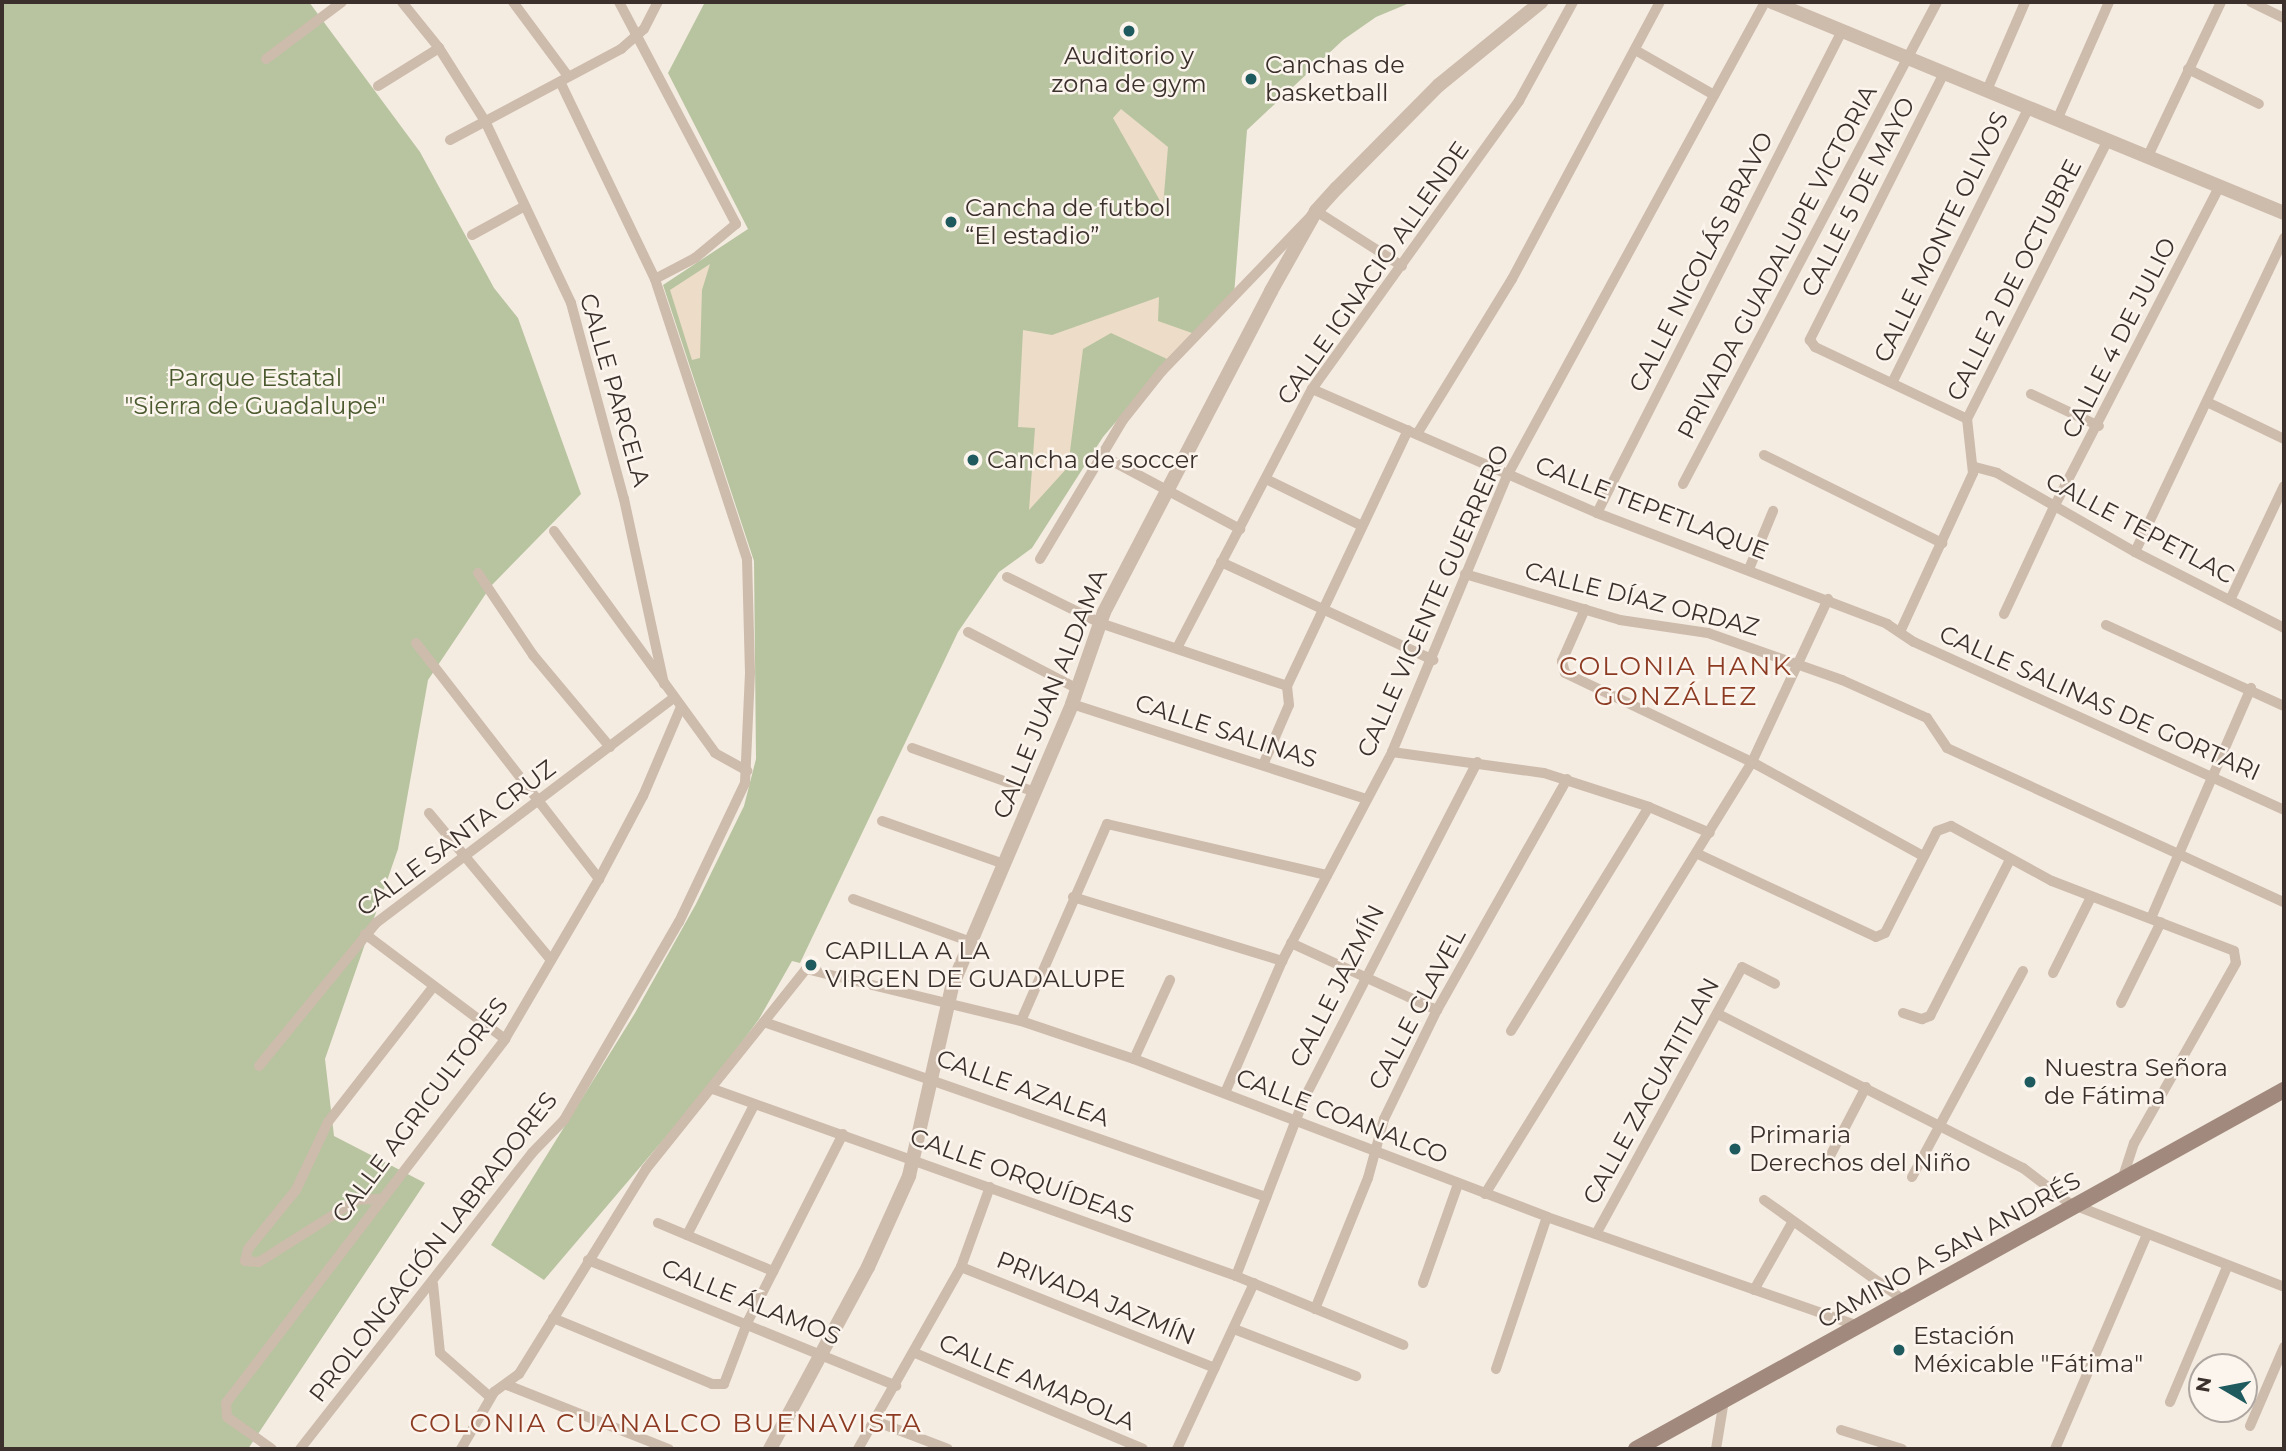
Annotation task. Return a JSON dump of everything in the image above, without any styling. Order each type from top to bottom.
[{"type":"main road","name":"CAMINO A SAN ANDRÉS","points":[[1636,1449],[2284,1090]]},
{"type":"street","points":[[266,59],[342,2]]},
{"type":"street","name":"CALLE PARCELA","points":[[402,2],[439,48],[485,121],[571,303],[624,499],[664,684]]},
{"type":"street","name":"PROLONGACIÓN LABRADORES","points":[[300,1449],[433,1284],[532,1153],[564,1120],[679,922],[738,803],[747,771],[747,559],[655,279],[564,79],[513,2]]},
{"type":"street","points":[[619,2],[736,224],[695,258],[655,279]]},
{"type":"street","points":[[450,140],[636,37],[658,2]]},
{"type":"street","name":"CALLE JUAN ALDAMA","points":[[771,1449],[892,1217],[914,1159],[948,1002],[1072,704],[1100,623],[1167,491],[1316,211],[1439,85],[1541,2]]},
{"type":"street","name":"CALLE IGNACIO ALLENDE","points":[[1177,648],[1312,389],[1531,82],[1573,2]]},
{"type":"street","points":[[1263,765],[1289,705],[1287,686],[1362,526],[1413,432],[1512,279],[1637,51],[1660,2]]},
{"type":"street","name":"CALLE VICENTE GUERRERO","points":[[1225,1093],[1282,961],[1392,752],[1433,660],[1465,574],[1508,474],[1765,2]]},
{"type":"street","points":[[1772,2],[2107,142],[2284,212]]},
{"type":"street","name":"PRIVADA GUADALUPE VICTORIA","points":[[1683,484],[1937,2]]},
{"type":"street","points":[[1987,90],[2025,2]]},
{"type":"street","points":[[2057,120],[2109,2]]},
{"type":"street","points":[[2147,158],[2221,2]]},
{"type":"street","points":[[2251,2],[2284,18]]},
{"type":"street","name":"CALLE NICOLÁS BRAVO","points":[[1597,513],[1842,31]]},
{"type":"street","points":[[378,86],[439,48]]},
{"type":"street","points":[[1637,51],[1714,95]]},
{"type":"street","points":[[2188,69],[2259,104]]},
{"type":"street","name":"CALLE 5 DE MAYO","points":[[1892,383],[1815,347],[1810,340],[1944,73]]},
{"type":"street","name":"CALLE MONTE OLIVOS","points":[[1892,383],[2028,109]]},
{"type":"street","name":"CALLE 2 DE OCTUBRE","points":[[1975,467],[1967,419],[2107,142]]},
{"type":"street","name":"CALLE 4 DE JULIO","points":[[2004,614],[2054,507],[2099,426],[2219,187]]},
{"type":"street","points":[[472,235],[525,206]]},
{"type":"street","points":[[1041,559],[1099,454],[1162,371],[1316,211],[1402,266]]},
{"type":"street","points":[[2135,552],[2284,238]]},
{"type":"street","points":[[1892,383],[1967,419]]},
{"type":"street","name":"CALLE TEPETLAQUE","points":[[1312,389],[1597,513],[1828,599],[1900,632]]},
{"type":"street","points":[[2031,394],[2099,426]]},
{"type":"street","points":[[2207,402],[2284,439]]},
{"type":"street","points":[[1099,454],[1240,529]]},
{"type":"street","points":[[1764,455],[1942,543]]},
{"type":"street","points":[[1900,632],[1975,467]]},
{"type":"street","name":"CALLE TEPETLAC","points":[[1975,467],[1997,473],[2135,552],[2284,628]]},
{"type":"street","points":[[1266,479],[1362,526]]},
{"type":"street","points":[[2230,600],[2284,485]]},
{"type":"street","points":[[1749,569],[1773,511]]},
{"type":"street","points":[[554,531],[677,703],[720,758],[747,771]]},
{"type":"street","points":[[1221,562],[1433,660]]},
{"type":"street","points":[[478,573],[533,655],[610,747]]},
{"type":"street","name":"CALLE DÍAZ ORDAZ","points":[[1465,574],[1644,625],[1686,627],[1799,664],[1927,718],[1947,748],[2178,851],[2284,902]]},
{"type":"street","points":[[1007,577],[1100,623],[1287,686]]},
{"type":"street","points":[[1485,1194],[1698,854],[1752,762],[1828,599]]},
{"type":"street","points":[[1585,609],[1562,661],[1565,673],[1752,762],[1923,856]]},
{"type":"street","points":[[2106,625],[2251,688],[2284,706]]},
{"type":"street","points":[[968,632],[1078,689]]},
{"type":"street","name":"CALLE SALINAS DE GORTARI","points":[[1900,632],[2284,810]]},
{"type":"street","points":[[416,643],[599,879]]},
{"type":"street","points":[[2122,1003],[2156,920],[2178,851],[2251,688]]},
{"type":"street","name":"CALLE SANTA CRUZ","points":[[259,1066],[365,934],[464,853],[539,802],[610,747],[677,703]]},
{"type":"street","name":"CALLE AGRICULTORES","points":[[272,1449],[224,1409],[380,1199],[505,1039],[599,879],[643,796],[677,703]]},
{"type":"street","name":"CALLE SALINAS","points":[[1072,704],[1367,799]]},
{"type":"street","points":[[912,748],[1035,792]]},
{"type":"street","points":[[1392,752],[1477,762],[1567,779],[1649,807],[1710,833]]},
{"type":"street","name":"CALLE JAZMÍN","points":[[1236,1276],[1296,1120],[1364,977],[1477,762]]},
{"type":"street","name":"CALLE CLAVEL","points":[[1315,1309],[1368,1178],[1384,1119],[1437,1010],[1567,779]]},
{"type":"street","points":[[1511,1031],[1649,807]]},
{"type":"street","points":[[429,813],[551,960]]},
{"type":"street","points":[[882,821],[1004,864]]},
{"type":"street","points":[[1021,1021],[1107,824],[1327,875]]},
{"type":"street","points":[[1698,854],[1876,937],[1885,933],[1937,831],[1946,825],[2010,860],[2091,897],[2230,948],[2236,955],[2236,963],[2134,1143],[2122,1180]]},
{"type":"street","points":[[1903,1013],[1922,1019],[1930,1016],[2010,860]]},
{"type":"street","points":[[1073,897],[1282,961]]},
{"type":"street","points":[[2053,973],[2091,897]]},
{"type":"street","points":[[852,899],[971,942]]},
{"type":"street","points":[[365,934],[505,1039]]},
{"type":"street","points":[[1291,943],[1437,1010]]},
{"type":"street","name":"CALLE ZACUATITLAN","points":[[1596,1234],[1742,967],[1775,984]]},
{"type":"street","name":"CALLE COANALCO","points":[[764,1022],[803,970],[1021,1021],[1134,1059],[1547,1217],[1859,1326]]},
{"type":"street","points":[[1912,1177],[2023,971]]},
{"type":"street","points":[[1134,1059],[1170,980]]},
{"type":"street","points":[[380,1199],[357,1200],[259,1262],[245,1261],[248,1249],[296,1190],[328,1122],[434,986]]},
{"type":"street","points":[[1718,1014],[1941,1124],[2022,1168],[2077,1206],[2284,1287]]},
{"type":"street","points":[[463,1449],[490,1397],[508,1385],[646,1169],[713,1089],[764,1022]]},
{"type":"street","name":"CALLE AZALEA","points":[[764,1022],[930,1076],[1266,1197]]},
{"type":"street","points":[[1829,1158],[1866,1087]]},
{"type":"street","name":"CALLE ORQUÍDEAS","points":[[713,1089],[1236,1276],[1403,1345]]},
{"type":"street","points":[[687,1235],[754,1105]]},
{"type":"street","points":[[553,1318],[721,1385],[747,1323],[843,1134]]},
{"type":"street","points":[[1423,1283],[1458,1184]]},
{"type":"street","points":[[858,1449],[897,1386],[961,1267],[989,1187]]},
{"type":"street","points":[[1764,1200],[1905,1301]]},
{"type":"street","points":[[1496,1369],[1547,1217]]},
{"type":"street","points":[[1755,1290],[1793,1221]]},
{"type":"street","points":[[658,1223],[773,1271]]},
{"type":"street","points":[[2055,1449],[2147,1234]]},
{"type":"street","name":"CALLE ÁLAMOS","points":[[588,1261],[822,1353],[897,1386]]},
{"type":"street","name":"PRIVADA JAZMÍN","points":[[961,1267],[1215,1368]]},
{"type":"street","points":[[2170,1402],[2228,1267]]},
{"type":"street","points":[[1177,1449],[1254,1283]]},
{"type":"street","points":[[433,1284],[440,1353],[490,1397]]},
{"type":"street","points":[[1234,1328],[1356,1376]]},
{"type":"street","points":[[2250,1426],[2284,1347]]},
{"type":"street","name":"CALLE AMAPOLA","points":[[915,1353],[1143,1449]]},
{"type":"street","points":[[508,1385],[669,1449]]},
{"type":"street","points":[[1716,1449],[1724,1401]]},
{"type":"street","points":[[875,1421],[948,1449]]},
{"type":"street","points":[[1841,1430],[1902,1449]]},
{"type":"green space","name":"Parque Estatal \"Sierra de Guadalupe\"","points":[[2,2],[309,2],[420,152],[494,288],[518,318],[581,494],[491,586],[428,680],[398,849],[325,1059],[334,1136],[425,1183],[248,1449],[2,1449]]},
{"type":"green space","points":[[705,2],[1412,2],[1376,17],[1343,40],[1247,130],[1234,295],[1160,370],[1103,437],[1032,548],[999,572],[958,632],[800,963],[792,961],[759,1019],[710,1085],[544,1280],[491,1245],[635,1013],[696,904],[744,806],[756,759],[754,561],[663,285],[748,229],[668,73]]},
{"type":"shaded area","points":[[1121,109],[1168,147],[1163,206],[1113,118]]},
{"type":"shaded area","points":[[710,264],[702,290],[700,358],[692,360],[670,290]]},
{"type":"shaded area","points":[[1159,297],[1158,321],[1192,333],[1167,359],[1111,333],[1083,349],[1068,467],[1029,510],[1035,428],[1018,427],[1023,330],[1052,335]]},
{"type":"place","name":"Auditorio y zona de gym","points":[[1129,31]]},
{"type":"place","name":"Canchas de basketball","points":[[1251,79]]},
{"type":"place","name":"Cancha de futbol “El estadio”","points":[[951,222]]},
{"type":"place","name":"Cancha de soccer","points":[[973,460]]},
{"type":"place","name":"CAPILLA A LA VIRGEN DE GUADALUPE","points":[[811,965]]},
{"type":"place","name":"Nuestra Señora de Fátima","points":[[2030,1082]]},
{"type":"place","name":"Primaria Derechos del Niño","points":[[1735,1149]]},
{"type":"place","name":"Estación Méxicable \"Fátima\"","points":[[1899,1350]]},
{"type":"district","name":"COLONIA HANK GONZÁLEZ","points":[[1676,682]]},
{"type":"district","name":"COLONIA CUANALCO BUENAVISTA","points":[[666,1424]]}]
